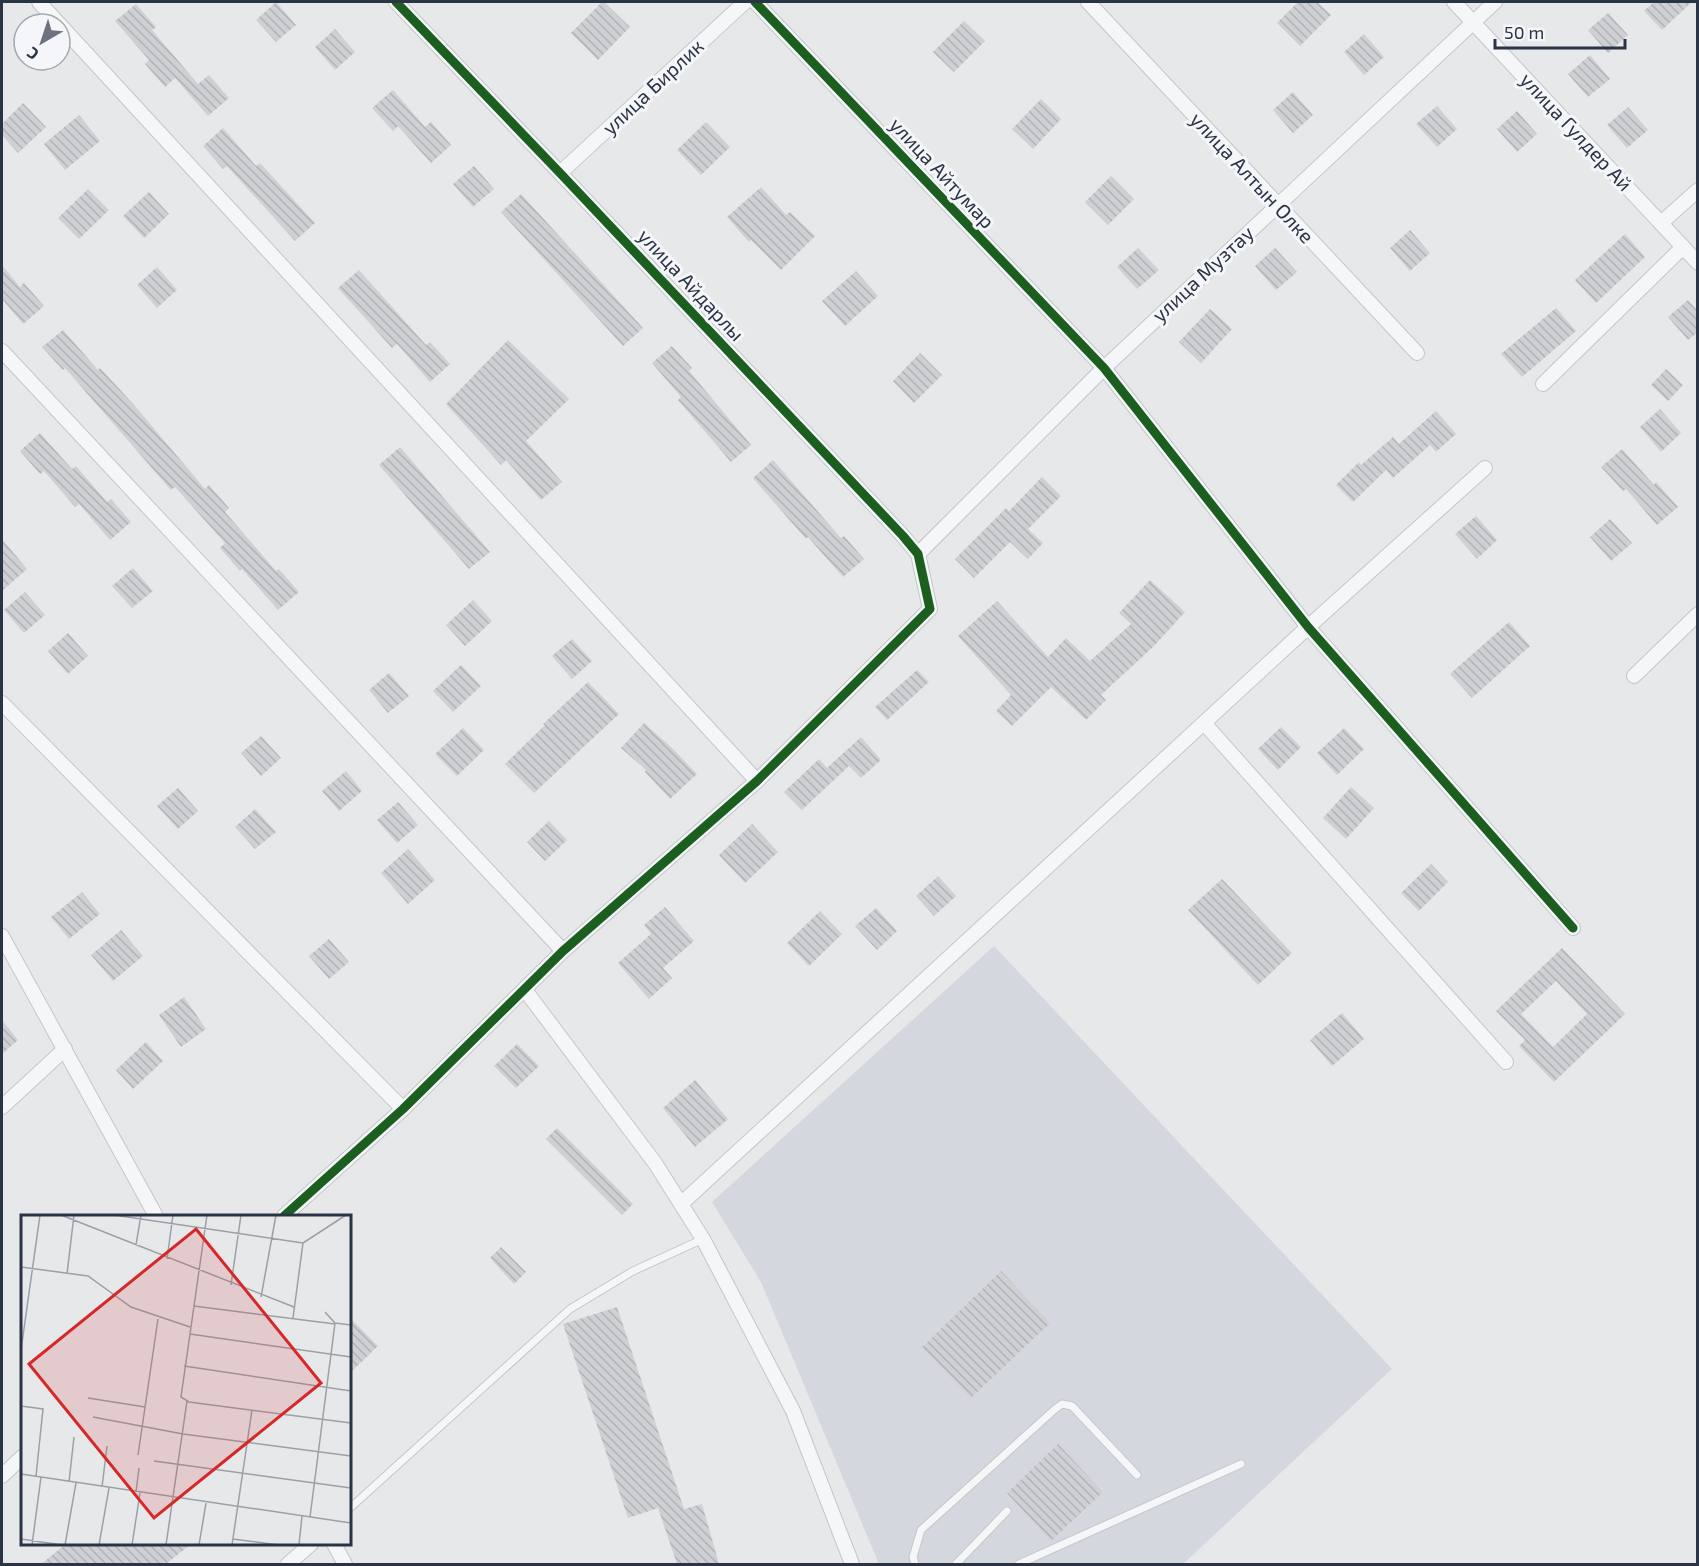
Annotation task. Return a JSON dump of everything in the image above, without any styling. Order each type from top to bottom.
[{"type":"street","name":"улица Айдарлы","points":[[396,2],[560,172],[918,554]]},
{"type":"street","name":"улица Бирлик","points":[[560,172],[745,2]]},
{"type":"street","name":"улица Айтумар","points":[[755,2],[1104,368],[1308,627],[1573,928]]},
{"type":"street","name":"улица Алтын Олке","points":[[1088,2],[1417,353]]},
{"type":"street","name":"улица Гулдер Ай","points":[[1454,2],[1698,263]]},
{"type":"street","name":"улица Музтау","points":[[918,554],[1104,368],[1472,21],[1495,2]]},
{"type":"street","points":[[72,37],[757,781]]},
{"type":"street","points":[[1661,224],[1698,190]]},
{"type":"street","points":[[1543,384],[1683,247]]},
{"type":"street","points":[[2,351],[563,951]]},
{"type":"street","points":[[682,1203],[1308,627],[1485,468]]},
{"type":"street","points":[[285,1215],[403,1109],[563,951],[757,781],[930,609],[918,554]]},
{"type":"street","points":[[1634,676],[1698,614]]},
{"type":"street","points":[[2,703],[403,1109]]},
{"type":"street","points":[[1204,723],[1506,1062]]},
{"type":"street","points":[[2,936],[155,1215]]},
{"type":"street","points":[[525,990],[655,1163],[703,1239],[793,1411],[852,1564]]},
{"type":"street","points":[[2,1107],[65,1049]]},
{"type":"street","points":[[2,1476],[21,1458]]},
{"type":"street","points":[[288,1564],[309,1545]]},
{"type":"street","points":[[335,1545],[345,1564]]},
{"type":"lane","points":[[351,1507],[570,1309],[633,1271],[703,1239]]},
{"type":"lane","points":[[915,1564],[913,1557],[921,1530],[1062,1404],[1072,1406],[1137,1475]]},
{"type":"lane","points":[[1019,1564],[1240,1464]]},
{"type":"lane","points":[[956,1564],[1007,1511]]},
{"type":"shaded area","points":[[994,946],[1392,1369],[1183,1564],[879,1564],[761,1282],[712,1202]]},
{"type":"building","points":[[276,2],[296,25],[276,42],[256,20]]},
{"type":"building","points":[[602,2],[630,27],[598,60],[571,33]]},
{"type":"building","points":[[1298,2],[1317,2],[1331,15],[1300,46],[1277,23]]},
{"type":"building","points":[[1654,2],[1692,2],[1662,30],[1644,11]]},
{"type":"building","points":[[136,4],[156,27],[152,30],[198,84],[209,75],[229,98],[208,116],[175,78],[165,87],[145,64],[149,60],[115,21]]},
{"type":"building","points":[[1608,13],[1628,35],[1608,53],[1588,30]]},
{"type":"building","points":[[964,21],[985,41],[954,72],[933,52]]},
{"type":"building","points":[[335,29],[355,52],[335,70],[315,47]]},
{"type":"building","points":[[1364,34],[1384,57],[1364,75],[1344,52]]},
{"type":"building","points":[[1590,55],[1610,79],[1588,97],[1568,74]]},
{"type":"building","points":[[393,90],[425,127],[431,122],[451,145],[431,163],[398,126],[393,131],[372,108]]},
{"type":"building","points":[[1293,92],[1313,115],[1293,133],[1273,110]]},
{"type":"building","points":[[1041,99],[1061,119],[1033,149],[1012,129]]},
{"type":"building","points":[[23,103],[46,127],[18,153],[2,135],[2,124]]},
{"type":"building","points":[[1437,106],[1457,129],[1437,147],[1416,124]]},
{"type":"building","points":[[1628,107],[1648,130],[1627,148],[1607,125]]},
{"type":"building","points":[[1517,111],[1537,134],[1517,152],[1497,129]]},
{"type":"building","points":[[79,115],[100,141],[65,170],[44,144]]},
{"type":"building","points":[[706,122],[730,147],[701,175],[677,150]]},
{"type":"building","points":[[223,128],[256,166],[260,163],[315,223],[295,241],[227,166],[223,169],[203,146]]},
{"type":"building","points":[[474,166],[494,189],[473,207],[453,184]]},
{"type":"building","points":[[1111,176],[1134,199],[1108,225],[1085,202]]},
{"type":"building","points":[[761,187],[786,215],[790,212],[815,236],[781,270],[751,240],[749,242],[727,217]]},
{"type":"building","points":[[88,189],[109,210],[79,239],[58,218]]},
{"type":"building","points":[[149,192],[169,214],[144,238],[123,216]]},
{"type":"building","points":[[521,194],[643,328],[623,346],[501,212]]},
{"type":"building","points":[[1410,230],[1430,253],[1410,271],[1390,248]]},
{"type":"building","points":[[1625,234],[1645,257],[1596,303],[1575,280]]},
{"type":"building","points":[[1138,248],[1159,270],[1137,289],[1117,267]]},
{"type":"building","points":[[1275,248],[1297,272],[1276,290],[1255,266]]},
{"type":"building","points":[[2,265],[20,287],[24,283],[44,306],[23,324],[2,299]]},
{"type":"building","points":[[157,267],[177,290],[157,308],[137,285]]},
{"type":"building","points":[[359,270],[426,345],[430,342],[450,364],[430,382],[397,344],[392,348],[338,288]]},
{"type":"building","points":[[856,271],[878,296],[845,326],[822,301]]},
{"type":"building","points":[[1688,300],[1698,311],[1698,332],[1688,340],[1668,317]]},
{"type":"building","points":[[1556,308],[1576,331],[1522,377],[1501,354]]},
{"type":"building","points":[[1210,309],[1232,329],[1201,363],[1179,342]]},
{"type":"building","points":[[63,330],[98,370],[100,368],[135,406],[205,489],[209,485],[229,508],[225,512],[276,571],[279,569],[299,592],[278,610],[220,548],[225,543],[175,487],[171,490],[65,368],[63,370],[42,347]]},
{"type":"building","points":[[508,340],[569,399],[526,441],[562,482],[541,500],[506,460],[501,465],[446,404]]},
{"type":"building","points":[[672,346],[692,368],[689,371],[751,445],[731,462],[678,400],[681,397],[652,363]]},
{"type":"building","points":[[920,353],[942,375],[914,403],[893,381]]},
{"type":"building","points":[[1666,369],[1683,385],[1668,401],[1651,385]]},
{"type":"building","points":[[1660,409],[1681,433],[1661,452],[1640,427]]},
{"type":"building","points":[[1436,411],[1456,434],[1436,452],[1430,445],[1393,478],[1386,470],[1353,502],[1336,485],[1359,462],[1361,465],[1393,437],[1399,444]]},
{"type":"building","points":[[40,433],[72,469],[76,466],[107,502],[111,499],[131,522],[110,540],[79,504],[75,507],[44,471],[40,474],[20,451]]},
{"type":"building","points":[[400,447],[490,552],[469,569],[379,465]]},
{"type":"building","points":[[1622,449],[1654,485],[1656,482],[1678,507],[1657,525],[1626,489],[1623,491],[1601,467]]},
{"type":"building","points":[[773,460],[841,538],[844,536],[864,559],[843,577],[808,537],[806,539],[753,478]]},
{"type":"building","points":[[1042,477],[1061,496],[1028,529],[1043,543],[1028,559],[1010,542],[974,578],[955,559],[1006,508],[1009,511]]},
{"type":"building","points":[[1476,516],[1497,540],[1477,559],[1455,534]]},
{"type":"building","points":[[1610,519],[1632,543],[1611,561],[1590,537]]},
{"type":"building","points":[[2,539],[27,569],[2,591]]},
{"type":"building","points":[[133,568],[153,591],[132,608],[112,586]]},
{"type":"building","points":[[1150,580],[1185,612],[1154,646],[1101,695],[1106,700],[1086,720],[1051,687],[1012,726],[996,711],[1011,695],[958,636],[997,601],[1048,657],[1066,638],[1090,661],[1131,624],[1119,613]]},
{"type":"building","points":[[25,592],[45,615],[24,633],[4,610]]},
{"type":"building","points":[[473,600],[492,621],[465,646],[446,625]]},
{"type":"building","points":[[1509,622],[1530,646],[1472,698],[1450,674]]},
{"type":"building","points":[[68,633],[88,656],[68,674],[48,651]]},
{"type":"building","points":[[572,639],[592,661],[572,679],[552,656]]},
{"type":"building","points":[[461,665],[481,686],[453,712],[433,691]]},
{"type":"building","points":[[917,670],[929,682],[887,720],[875,707]]},
{"type":"building","points":[[389,673],[409,696],[388,713],[369,690]]},
{"type":"building","points":[[588,682],[619,714],[534,793],[505,764]]},
{"type":"building","points":[[644,723],[697,774],[670,799],[645,772],[646,770],[621,748]]},
{"type":"building","points":[[1281,727],[1301,747],[1278,770],[1258,749]]},
{"type":"building","points":[[463,728],[484,750],[457,776],[435,754]]},
{"type":"building","points":[[1344,728],[1364,749],[1337,775],[1317,753]]},
{"type":"building","points":[[261,736],[281,758],[261,776],[241,753]]},
{"type":"building","points":[[861,737],[881,760],[861,778],[849,766],[802,810],[784,792],[819,759],[827,768]]},
{"type":"building","points":[[346,771],[362,791],[339,811],[322,791]]},
{"type":"building","points":[[1351,787],[1374,808],[1346,839],[1323,818]]},
{"type":"building","points":[[178,788],[198,811],[178,829],[157,806]]},
{"type":"building","points":[[398,802],[418,825],[397,843],[377,820]]},
{"type":"building","points":[[255,809],[276,832],[255,849],[235,827]]},
{"type":"building","points":[[549,821],[567,840],[545,861],[527,842]]},
{"type":"building","points":[[752,824],[778,852],[745,883],[719,855]]},
{"type":"building","points":[[408,849],[435,880],[408,904],[381,873]]},
{"type":"building","points":[[1431,864],[1448,882],[1419,911],[1401,893]]},
{"type":"building","points":[[938,876],[956,896],[934,916],[916,896]]},
{"type":"building","points":[[1222,879],[1292,953],[1258,985],[1188,910]]},
{"type":"building","points":[[82,892],[100,914],[69,939],[51,917]]},
{"type":"building","points":[[665,907],[694,941],[663,968],[672,978],[649,999],[618,963],[651,934],[644,925]]},
{"type":"building","points":[[876,908],[897,931],[877,950],[855,926]]},
{"type":"building","points":[[820,911],[842,934],[809,966],[787,943]]},
{"type":"building","points":[[121,930],[143,956],[113,981],[91,955]]},
{"type":"building","points":[[329,939],[349,962],[329,979],[309,956]]},
{"type":"building","points":[[1562,948],[1625,1014],[1554,1082],[1519,1046],[1525,1040],[1496,1011]],"holes":[[[1556,981],[1587,1014],[1553,1047],[1521,1014]]]},
{"type":"building","points":[[184,997],[206,1029],[181,1047],[159,1015]]},
{"type":"building","points":[[1342,1013],[1364,1039],[1332,1066],[1310,1040]]},
{"type":"building","points":[[2,1020],[18,1040],[2,1054]]},
{"type":"building","points":[[146,1042],[163,1061],[133,1089],[116,1070]]},
{"type":"building","points":[[517,1044],[539,1066],[516,1088],[494,1066]]},
{"type":"building","points":[[695,1080],[728,1119],[695,1147],[663,1108]]},
{"type":"building","points":[[557,1128],[633,1204],[622,1215],[546,1139]]},
{"type":"building","points":[[501,1247],[526,1272],[514,1284],[490,1258]]},
{"type":"building","points":[[1001,1271],[1050,1323],[971,1398],[922,1347]]},
{"type":"building","points":[[617,1307],[684,1509],[702,1504],[719,1564],[677,1564],[658,1508],[628,1518],[563,1324]]},
{"type":"building","points":[[351,1319],[378,1346],[351,1372]]},
{"type":"building","points":[[1058,1444],[1103,1492],[1051,1541],[1007,1493]]},
{"type":"building","points":[[65,1545],[190,1545],[166,1564],[41,1564]]},
{"type":"cycle path","points":[[285,1215],[403,1109],[563,951],[757,781],[930,609],[918,554],[903,536],[396,2]]},
{"type":"cycle path","points":[[755,2],[1104,368],[1308,627],[1573,928]]}]
